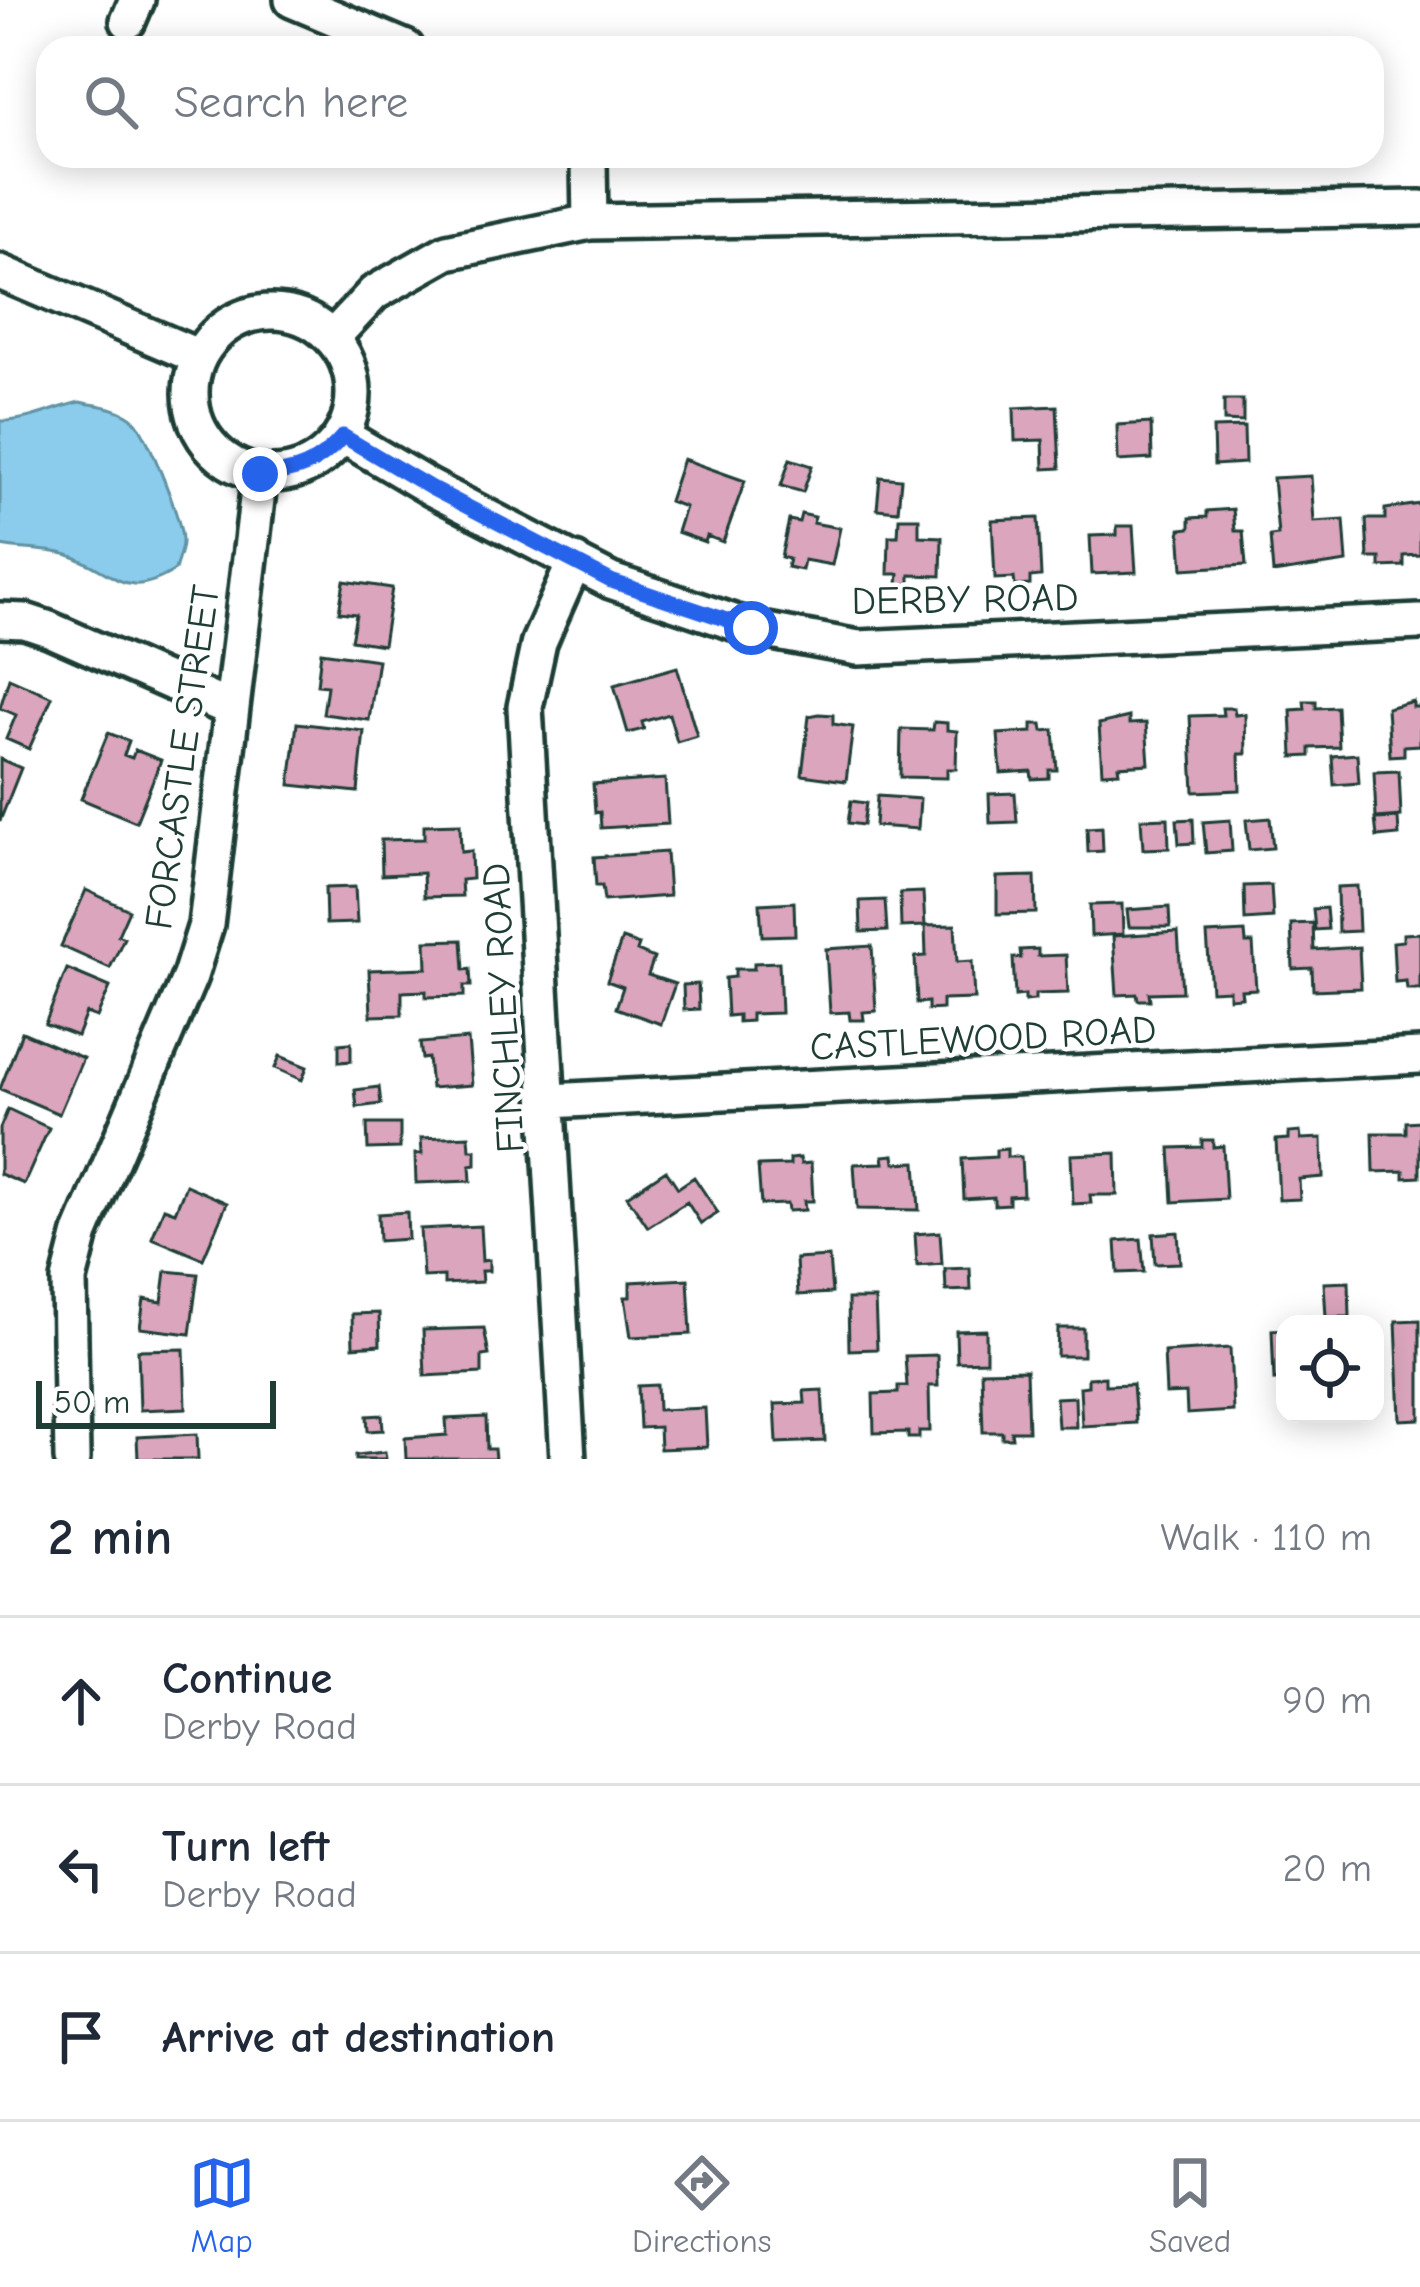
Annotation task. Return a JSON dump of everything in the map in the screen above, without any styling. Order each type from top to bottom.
[{"type":"street","points":[[292,0],[378,36]]},
{"type":"street","points":[[590,168],[590,222]]},
{"type":"street","points":[[333,337],[374,293],[448,252],[590,222],[1420,208]]},
{"type":"street","points":[[0,272],[199,357]]},
{"type":"street","points":[[261,312],[287,312],[312,321],[333,337],[347,360],[354,385],[343,436],[327,454],[284,474],[260,474],[214,452],[199,431],[191,406],[191,381],[214,335],[235,320],[261,312]]},
{"type":"street","name":"DERBY ROAD","points":[[343,436],[431,488],[611,581],[751,628],[857,648],[1420,622]]},
{"type":"street","name":"FORCASTLE STREET","points":[[72,1459],[69,1280],[81,1233],[190,976],[206,925],[260,474]]},
{"type":"street","name":"FINCHLEY ROAD","points":[[568,1459],[525,707],[539,642],[575,561]]},
{"type":"street","points":[[0,620],[49,629],[231,709]]},
{"type":"street","name":"CASTLEWOOD ROAD","points":[[550,1102],[1420,1056]]},
{"type":"water","points":[[80,402],[134,420],[156,460],[182,542],[175,570],[157,579],[131,584],[68,555],[0,546],[0,421]]},
{"type":"building","points":[[1224,400],[1243,400],[1243,422],[1224,421]]},
{"type":"building","points":[[1057,406],[1060,468],[1044,469],[1043,440],[1015,441],[1014,408]]},
{"type":"building","points":[[1151,423],[1152,459],[1118,461],[1117,425]]},
{"type":"building","points":[[1244,427],[1245,463],[1214,465],[1213,428]]},
{"type":"building","points":[[683,459],[745,481],[723,542],[707,536],[705,542],[677,532],[685,507],[669,501]]},
{"type":"building","points":[[790,459],[812,466],[803,492],[781,486]]},
{"type":"building","points":[[1311,476],[1314,522],[1344,520],[1347,562],[1273,573],[1270,536],[1278,535],[1273,478]]},
{"type":"building","points":[[880,477],[901,479],[898,511],[877,509]]},
{"type":"building","points":[[1420,504],[1420,555],[1404,556],[1404,566],[1380,567],[1380,558],[1368,558],[1366,519],[1385,519],[1385,509]]},
{"type":"building","points":[[1233,509],[1235,531],[1243,531],[1246,565],[1183,569],[1180,529],[1190,528],[1190,518],[1207,517],[1207,511]]},
{"type":"building","points":[[801,514],[815,517],[813,523],[840,528],[832,565],[804,560],[802,570],[787,567],[789,559],[781,557],[789,520],[799,522]]},
{"type":"building","points":[[899,518],[919,518],[919,536],[942,537],[941,576],[910,575],[910,584],[898,584],[899,574],[888,574],[889,536],[898,536]]},
{"type":"building","points":[[1038,518],[1041,576],[1030,577],[1030,585],[1015,586],[1014,578],[995,579],[992,520]]},
{"type":"building","points":[[1117,526],[1133,526],[1136,572],[1092,574],[1090,536],[1117,535]]},
{"type":"building","points":[[344,581],[392,588],[383,645],[351,640],[356,614],[339,612]]},
{"type":"building","points":[[321,652],[378,660],[369,720],[323,714],[327,686],[317,685]]},
{"type":"building","points":[[677,667],[697,736],[677,742],[669,714],[642,722],[644,729],[628,733],[614,685]]},
{"type":"building","points":[[9,678],[52,697],[29,749],[6,739],[16,715],[0,708]]},
{"type":"building","points":[[1304,701],[1316,701],[1316,708],[1337,707],[1339,747],[1310,748],[1310,756],[1293,757],[1291,710],[1305,709]]},
{"type":"building","points":[[1413,701],[1413,707],[1420,707],[1420,745],[1404,746],[1404,755],[1390,756],[1387,708]]},
{"type":"building","points":[[1222,708],[1245,714],[1246,754],[1239,754],[1240,790],[1194,792],[1190,716],[1223,715]]},
{"type":"building","points":[[833,715],[833,724],[853,727],[846,781],[802,775],[809,716]]},
{"type":"building","points":[[1129,717],[1129,724],[1146,723],[1149,764],[1118,766],[1119,772],[1102,773],[1099,724]]},
{"type":"building","points":[[934,722],[947,723],[947,730],[957,731],[956,769],[947,769],[947,778],[900,777],[901,729],[933,730]]},
{"type":"building","points":[[297,723],[364,731],[358,792],[290,785]]},
{"type":"building","points":[[1032,724],[1042,724],[1043,731],[1054,730],[1057,770],[1049,770],[1049,778],[1032,779],[1031,771],[1001,773],[998,734],[1032,732]]},
{"type":"building","points":[[108,733],[129,741],[124,755],[132,758],[135,750],[161,760],[136,822],[81,799]]},
{"type":"building","points":[[1357,754],[1359,783],[1334,785],[1332,756]]},
{"type":"building","points":[[0,759],[21,768],[0,821]]},
{"type":"building","points":[[1399,771],[1401,816],[1376,818],[1374,772]]},
{"type":"building","points":[[665,779],[668,824],[601,828],[593,784]]},
{"type":"building","points":[[1015,793],[1017,822],[990,823],[989,794]]},
{"type":"building","points":[[877,796],[920,799],[918,829],[875,826]]},
{"type":"building","points":[[851,801],[866,803],[863,825],[848,823]]},
{"type":"building","points":[[1168,818],[1169,848],[1143,849],[1141,819]]},
{"type":"building","points":[[1270,818],[1273,848],[1249,850],[1246,820]]},
{"type":"building","points":[[1398,818],[1399,835],[1377,837],[1375,819]]},
{"type":"building","points":[[1193,819],[1194,843],[1179,844],[1177,820]]},
{"type":"building","points":[[1230,820],[1232,851],[1206,853],[1203,822]]},
{"type":"building","points":[[460,824],[461,852],[471,851],[472,879],[461,880],[462,896],[424,897],[423,873],[382,875],[381,840],[424,839],[424,825]]},
{"type":"building","points":[[1102,827],[1103,851],[1088,852],[1087,828]]},
{"type":"building","points":[[666,852],[669,896],[604,901],[602,886],[596,886],[594,857]]},
{"type":"building","points":[[1035,876],[1036,913],[997,914],[997,877]]},
{"type":"building","points":[[1271,885],[1273,918],[1245,920],[1244,886]]},
{"type":"building","points":[[1357,886],[1359,931],[1338,932],[1337,887]]},
{"type":"building","points":[[355,887],[357,923],[326,924],[325,888]]},
{"type":"building","points":[[86,890],[129,910],[118,935],[124,938],[110,968],[61,946]]},
{"type":"building","points":[[923,892],[925,926],[901,927],[900,893]]},
{"type":"building","points":[[885,900],[887,931],[861,932],[860,901]]},
{"type":"building","points":[[794,902],[795,935],[762,936],[760,904]]},
{"type":"building","points":[[1122,904],[1123,934],[1091,936],[1090,905]]},
{"type":"building","points":[[1169,907],[1170,927],[1129,927],[1127,910]]},
{"type":"building","points":[[1326,908],[1328,929],[1315,930],[1313,909]]},
{"type":"building","points":[[1313,923],[1314,950],[1359,947],[1361,988],[1313,990],[1312,968],[1293,969],[1291,924]]},
{"type":"building","points":[[955,925],[957,962],[972,961],[974,999],[942,1000],[942,1009],[928,1010],[928,1002],[917,1003],[915,957],[926,956],[925,926]]},
{"type":"building","points":[[1178,932],[1182,992],[1149,993],[1150,1000],[1138,1000],[1137,994],[1117,995],[1113,936]]},
{"type":"building","points":[[1245,932],[1246,943],[1253,943],[1256,989],[1241,990],[1242,997],[1229,998],[1229,990],[1211,991],[1207,934]]},
{"type":"building","points":[[1420,933],[1420,989],[1407,989],[1406,981],[1395,982],[1393,942],[1403,941],[1403,934]]},
{"type":"building","points":[[622,939],[654,958],[648,975],[675,984],[661,1024],[616,1008],[623,987],[607,981]]},
{"type":"building","points":[[462,940],[464,970],[470,969],[471,986],[464,986],[464,996],[402,992],[402,1015],[371,1016],[369,970],[427,968],[426,941]]},
{"type":"building","points":[[872,946],[876,1011],[863,1012],[864,1020],[850,1020],[849,1012],[830,1013],[826,949]]},
{"type":"building","points":[[1038,949],[1038,956],[1066,955],[1068,993],[1035,994],[1035,1000],[1025,1001],[1025,995],[1015,996],[1013,958],[1021,958],[1020,950]]},
{"type":"building","points":[[779,962],[781,1013],[751,1014],[751,1021],[738,1022],[738,1015],[727,1016],[725,978],[735,977],[735,969],[754,969],[754,963]]},
{"type":"building","points":[[67,969],[110,987],[97,1017],[86,1013],[77,1036],[45,1024]]},
{"type":"building","points":[[698,984],[699,1009],[684,1010],[683,985]]},
{"type":"building","points":[[22,1032],[83,1058],[59,1114],[0,1089]]},
{"type":"building","points":[[468,1039],[472,1085],[431,1088],[428,1058],[422,1059],[420,1043]]},
{"type":"building","points":[[351,1043],[351,1061],[339,1062],[339,1044]]},
{"type":"building","points":[[280,1056],[307,1067],[302,1080],[275,1068]]},
{"type":"building","points":[[379,1087],[381,1104],[357,1107],[355,1090]]},
{"type":"building","points":[[8,1109],[49,1128],[24,1184],[0,1174],[0,1128]]},
{"type":"building","points":[[1420,1121],[1420,1177],[1404,1178],[1404,1171],[1374,1172],[1373,1133],[1406,1133],[1406,1122]]},
{"type":"building","points":[[367,1124],[400,1124],[400,1148],[368,1149]]},
{"type":"building","points":[[1300,1132],[1301,1139],[1322,1138],[1323,1177],[1299,1179],[1300,1199],[1279,1200],[1276,1140]]},
{"type":"building","points":[[469,1136],[470,1150],[476,1150],[471,1181],[416,1183],[415,1154],[422,1154],[421,1138]]},
{"type":"building","points":[[1202,1140],[1213,1140],[1213,1147],[1223,1146],[1226,1199],[1173,1202],[1170,1148],[1202,1147]]},
{"type":"building","points":[[1007,1149],[1007,1157],[1021,1157],[1023,1195],[1009,1196],[1009,1204],[994,1205],[994,1197],[964,1199],[962,1159],[996,1157],[996,1150]]},
{"type":"building","points":[[1116,1153],[1117,1195],[1090,1195],[1091,1203],[1073,1204],[1071,1155]]},
{"type":"building","points":[[894,1155],[895,1163],[916,1162],[919,1210],[857,1209],[854,1164],[884,1163],[883,1156]]},
{"type":"building","points":[[800,1158],[801,1164],[811,1163],[813,1201],[804,1201],[805,1210],[788,1211],[787,1204],[761,1205],[758,1166],[790,1165],[790,1159]]},
{"type":"building","points":[[666,1170],[678,1188],[694,1177],[718,1213],[701,1224],[687,1202],[648,1227],[627,1196]]},
{"type":"building","points":[[186,1185],[227,1203],[203,1259],[152,1238],[164,1208],[175,1212]]},
{"type":"building","points":[[407,1212],[408,1239],[379,1241],[378,1214]]},
{"type":"building","points":[[480,1226],[482,1261],[489,1260],[489,1271],[481,1271],[482,1282],[444,1284],[444,1276],[423,1277],[420,1229]]},
{"type":"building","points":[[940,1232],[942,1264],[917,1266],[915,1234]]},
{"type":"building","points":[[1178,1232],[1180,1263],[1155,1264],[1153,1234]]},
{"type":"building","points":[[1141,1239],[1144,1272],[1118,1273],[1116,1241]]},
{"type":"building","points":[[829,1257],[832,1293],[798,1295],[796,1259]]},
{"type":"building","points":[[970,1268],[971,1290],[946,1291],[945,1269]]},
{"type":"building","points":[[166,1271],[198,1274],[190,1334],[140,1328],[144,1299],[162,1302]]},
{"type":"building","points":[[688,1279],[691,1334],[631,1337],[625,1297],[630,1297],[630,1282]]},
{"type":"building","points":[[1349,1282],[1350,1315],[1326,1315],[1324,1283]]},
{"type":"building","points":[[848,1299],[875,1299],[877,1349],[849,1350]]},
{"type":"building","points":[[379,1313],[380,1345],[353,1347],[352,1314]]},
{"type":"building","points":[[1420,1320],[1420,1419],[1400,1420],[1396,1321]]},
{"type":"building","points":[[484,1328],[489,1355],[482,1356],[482,1373],[425,1376],[423,1330]]},
{"type":"building","points":[[1058,1328],[1083,1328],[1083,1356],[1057,1356]]},
{"type":"building","points":[[986,1330],[986,1361],[957,1362],[956,1331]]},
{"type":"building","points":[[1272,1330],[1276,1330],[1274,1380]]},
{"type":"building","points":[[1230,1348],[1233,1411],[1187,1414],[1186,1393],[1166,1394],[1164,1352]]},
{"type":"building","points":[[184,1349],[186,1408],[140,1410],[138,1350]]},
{"type":"building","points":[[937,1355],[938,1386],[929,1386],[930,1431],[919,1431],[919,1438],[908,1438],[908,1432],[874,1433],[873,1394],[898,1393],[898,1386],[907,1386],[905,1356]]},
{"type":"building","points":[[1026,1370],[1028,1431],[1011,1431],[1012,1438],[1002,1438],[1002,1432],[983,1432],[981,1371]]},
{"type":"building","points":[[1105,1377],[1105,1385],[1133,1384],[1136,1423],[1082,1426],[1080,1387],[1088,1386],[1088,1378]]},
{"type":"building","points":[[657,1385],[658,1410],[705,1408],[707,1447],[660,1449],[659,1427],[640,1428],[638,1386]]},
{"type":"building","points":[[822,1390],[825,1441],[777,1443],[775,1404],[805,1403],[804,1391]]},
{"type":"building","points":[[1075,1397],[1076,1427],[1058,1427],[1056,1398]]},
{"type":"building","points":[[382,1415],[383,1430],[368,1431],[367,1416]]},
{"type":"building","points":[[486,1417],[487,1449],[494,1449],[495,1459],[406,1459],[405,1438],[447,1435],[446,1419]]},
{"type":"building","points":[[197,1434],[198,1459],[138,1459],[137,1437]]},
{"type":"building","points":[[385,1452],[386,1459],[356,1459],[356,1455]]},
{"type":"route","points":[[260,474],[307,467],[343,436],[431,488],[611,581],[751,628]]}]
